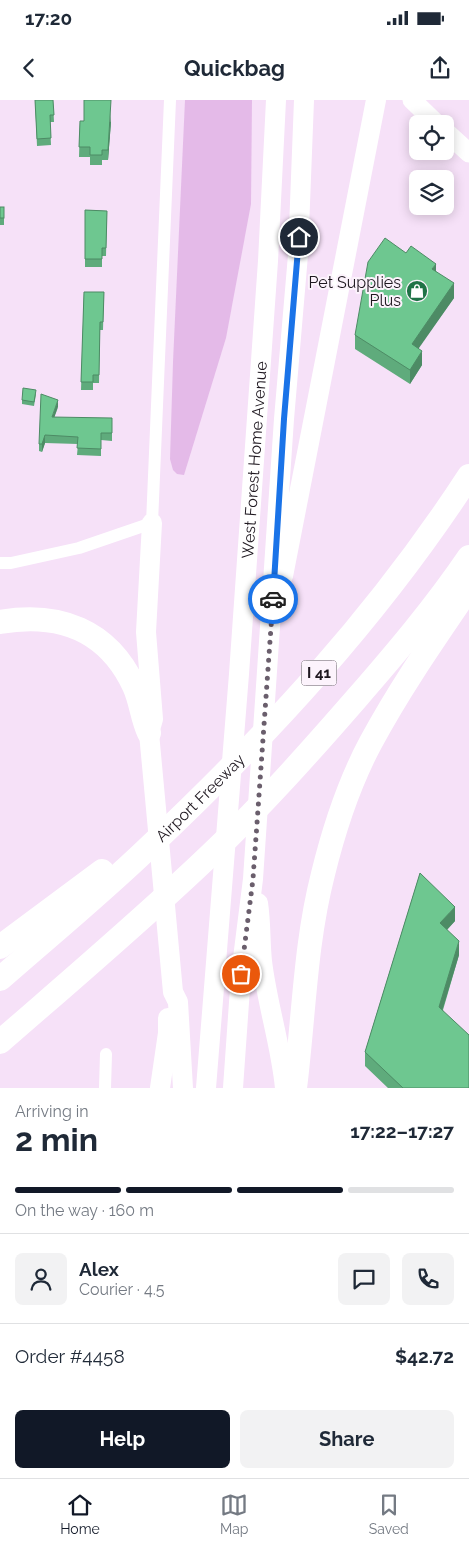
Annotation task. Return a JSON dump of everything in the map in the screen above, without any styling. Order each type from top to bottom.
[{"type":"highway","name":"Airport Freeway","points":[[0,979],[146,850],[203,795],[293,702],[341,649],[394,582],[469,476]]},
{"type":"highway","name":"I 41","points":[[0,1042],[109,947],[210,855],[313,748],[390,660],[431,610],[469,557]]},
{"type":"highway","points":[[295,1088],[306,975],[313,926],[323,874],[340,817],[360,766],[390,709],[469,588]]},
{"type":"highway","points":[[0,622],[43,620],[82,630],[100,640],[120,660],[135,687],[149,734]]},
{"type":"highway","points":[[0,946],[103,870],[146,850]]},
{"type":"main road","name":"West Forest Home Avenue","points":[[206,1088],[268,271],[276,100]]},
{"type":"main road","name":"West Forest Home Avenue","points":[[233,1088],[241,974],[253,879],[272,620],[284,428],[298,255],[304,100]]},
{"type":"main road","points":[[272,620],[287,561],[376,100]]},
{"type":"main road","points":[[412,100],[428,115]]},
{"type":"main road","points":[[454,140],[469,154]]},
{"type":"main road","points":[[152,523],[146,632],[153,719],[149,734],[172,992],[168,1005],[168,1033],[160,1088]]},
{"type":"main road","points":[[253,879],[260,917],[262,962],[285,1088]]},
{"type":"main road","points":[[172,992],[178,1002],[183,1088]]},
{"type":"street","points":[[0,563],[12,563],[79,548],[152,523],[170,100]]},
{"type":"street","points":[[106,1054],[106,1088]]},
{"type":"shaded area","points":[[185,100],[252,100],[251,204],[226,338],[184,475],[177,474],[173,470],[170,459]]},
{"type":"building","points":[[35,100],[53,100],[54,115],[50,115],[51,138],[37,139]]},
{"type":"building","points":[[84,100],[111,100],[108,150],[102,150],[102,155],[90,155],[90,147],[79,147],[80,121],[84,121]]},
{"type":"building","points":[[0,207],[4,207],[4,218],[0,218]]},
{"type":"building","points":[[85,210],[107,211],[106,248],[102,248],[102,259],[85,259]]},
{"type":"building","points":[[385,238],[406,253],[411,246],[436,264],[432,269],[454,283],[412,344],[422,351],[410,370],[355,335],[368,262]]},
{"type":"building","points":[[84,292],[104,292],[103,322],[100,322],[99,375],[93,375],[93,382],[81,382]]},
{"type":"building","points":[[23,388],[36,390],[34,402],[22,400]]},
{"type":"building","points":[[41,394],[58,400],[52,417],[112,418],[112,433],[101,433],[101,449],[77,448],[78,437],[45,435],[42,444],[39,444]]},
{"type":"building","points":[[420,873],[455,907],[440,923],[459,941],[439,1007],[469,1035],[469,1088],[403,1088],[365,1052]]},
{"type":"way so far","points":[[241,974],[253,879],[273,599]]},
{"type":"place","name":"Pet Supplies Plus","points":[[417,291]]},
{"type":"route","points":[[273,599],[284,419],[299,237]]}]
